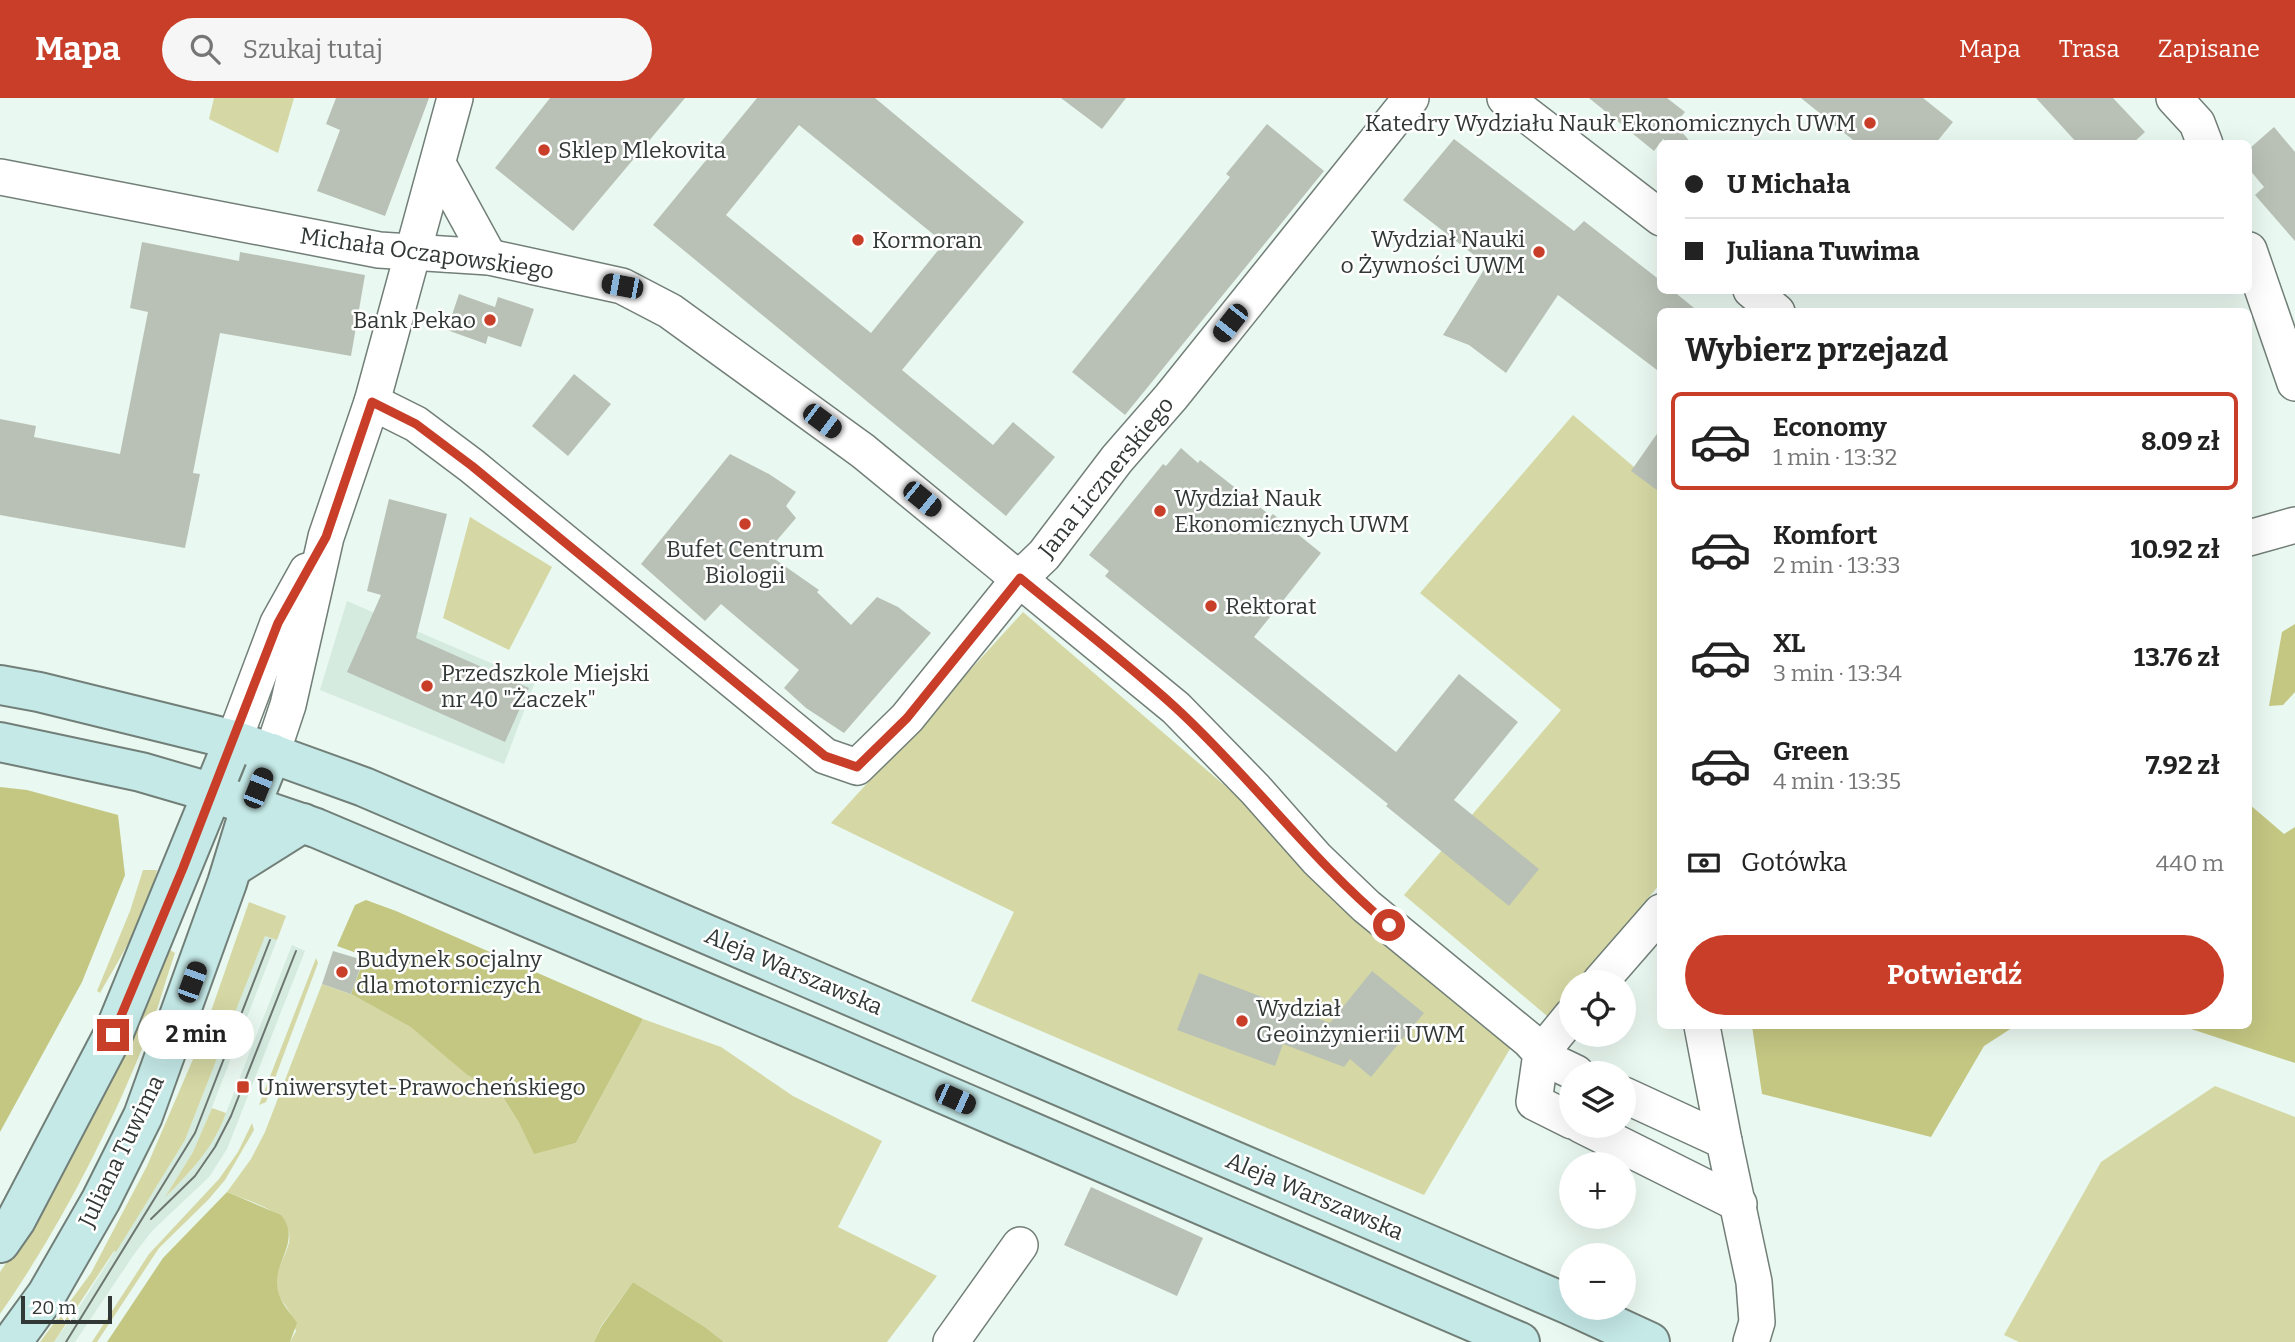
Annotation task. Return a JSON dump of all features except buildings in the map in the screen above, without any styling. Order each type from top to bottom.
[{"type":"main road","name":"Aleja Warszawska","points":[[0,685],[39,692],[234,740],[364,787],[1559,1301]]},
{"type":"main road","points":[[0,1243],[16,1220],[113,1035],[234,740]]},
{"type":"main road","points":[[0,743],[165,779],[303,823],[564,931],[1520,1342]]},
{"type":"main road","name":"Juliana Tuwima","points":[[12,1342],[54,1282],[101,1200],[143,1116],[233,867],[251,805],[272,753]]},
{"type":"main road","points":[[165,779],[188,854]]},
{"type":"main road","points":[[233,867],[303,823]]},
{"type":"main road","name":"Aleja Warszawska","points":[[1602,1320],[1650,1342]]},
{"type":"street","points":[[272,753],[288,705],[326,537],[372,402],[455,98]]},
{"type":"street","name":"Jana Licznerskiego","points":[[372,402],[416,424],[472,466],[825,756],[857,767],[907,718],[1020,578],[1044,555],[1117,459],[1171,397],[1411,98]]},
{"type":"street","points":[[1505,98],[1657,215]]},
{"type":"street","points":[[2174,98],[2197,123],[2203,140]]},
{"type":"street","points":[[438,164],[489,257]]},
{"type":"street","name":"Michała Oczapowskiego","points":[[0,177],[379,250],[489,257],[622,286],[670,311],[863,452],[1177,708],[1255,789],[1317,859],[1366,906],[1529,1040],[1541,1053],[1559,1065]]},
{"type":"street","points":[[2252,259],[2295,383]]},
{"type":"street","points":[[1756,294],[1772,308]]},
{"type":"street","points":[[2252,537],[2295,526]]},
{"type":"street","points":[[234,740],[278,623],[326,537]]},
{"type":"street","points":[[1610,970],[1657,917]]},
{"type":"street","points":[[1703,1029],[1754,1282],[1757,1322],[1751,1342]]},
{"type":"street","points":[[1559,1031],[1541,1053],[1534,1102],[1559,1114]]},
{"type":"street","points":[[1636,1100],[1724,1140]]},
{"type":"street","points":[[1607,1138],[1739,1204]]},
{"type":"street","points":[[951,1342],[1020,1245]]},
{"type":"shaded area","name":"Przedszkole Miejski nr 40 \"Żaczek\"","points":[[347,601],[535,682],[504,764],[320,690]]},
{"type":"shaded area","points":[[265,935],[277,940],[205,1125],[193,1152],[167,1194],[203,1155],[222,1123],[292,945],[305,951],[227,1149],[209,1177],[152,1231],[75,1342],[54,1342],[80,1306],[185,1140]]},
{"type":"green space","points":[[214,98],[294,98],[278,153],[209,119]]},
{"type":"green space","points":[[1573,415],[1657,487],[1657,888],[1587,970],[1559,970],[1559,1002],[1547,1016],[1404,895],[1561,710],[1420,593]]},
{"type":"green space","points":[[470,517],[552,567],[509,650],[443,618]]},
{"type":"green space","points":[[1023,612],[1517,1037],[1424,1195],[971,1001],[1014,912],[831,823]]},
{"type":"green space","points":[[2295,624],[2295,692],[2283,705],[2269,706],[2282,632]]},
{"type":"green space","points":[[0,787],[27,790],[118,815],[125,875],[82,982],[0,1132]]},
{"type":"green space","points":[[2252,807],[2284,834],[2295,827],[2295,1063],[2191,1029],[2252,1029]]},
{"type":"green space","points":[[143,870],[157,870],[153,887],[133,933],[100,993],[97,991],[130,911]]},
{"type":"green space","points":[[366,900],[643,1019],[576,1143],[534,1154],[501,1094],[467,1075],[411,1027],[351,994],[365,956],[337,946],[355,905]]},
{"type":"green space","points":[[249,902],[286,916],[277,940],[265,936],[185,1140],[116,1252],[114,1251],[54,1342],[40,1342],[91,1273],[147,1166],[200,1043]]},
{"type":"green space","points":[[170,950],[175,953],[154,1018],[115,1111],[62,1215],[0,1314],[0,1272],[88,1126]]},
{"type":"green space","points":[[316,958],[318,963],[266,1102],[259,1105]]},
{"type":"green space","points":[[322,984],[351,994],[411,1026],[467,1075],[501,1094],[534,1153],[576,1143],[643,1019],[721,1047],[793,1096],[882,1141],[838,1227],[937,1276],[887,1342],[724,1342],[633,1282],[601,1326],[594,1342],[290,1342],[296,1331],[276,1286],[278,1271],[287,1249],[287,1226],[272,1211],[227,1192],[251,1159],[265,1132]]},
{"type":"green space","points":[[1752,1029],[2010,1029],[1984,1046],[1931,1137],[1762,1094]]},
{"type":"green space","points":[[2215,1086],[2295,1117],[2295,1342],[2019,1342],[2004,1335],[2101,1162]]},
{"type":"green space","points":[[212,1108],[226,1113],[215,1137],[192,1169],[165,1197],[193,1152]]},
{"type":"green space","points":[[252,1123],[254,1130],[225,1180],[159,1248],[97,1342],[92,1342],[149,1254],[219,1179],[238,1152]]},
{"type":"green space","points":[[227,1192],[281,1215],[287,1224],[288,1241],[277,1284],[281,1300],[297,1323],[290,1342],[107,1342],[163,1258]]},
{"type":"green space","points":[[633,1282],[724,1342],[594,1342],[601,1327]]},
{"type":"tram line","points":[[66,1342],[195,1133],[270,940]]},
{"type":"tram line","points":[[151,1219],[195,1176],[215,1147],[231,1116],[296,951]]},
{"type":"place","name":"Katedry Wydziału Nauk Ekonomicznych UWM","points":[[1870,123]]},
{"type":"place","name":"Sklep Mlekovita","points":[[544,150]]},
{"type":"place","name":"Kormoran","points":[[858,240]]},
{"type":"place","name":"Wydział Nauki o Żywności UWM","points":[[1539,252]]},
{"type":"place","name":"Bank Pekao","points":[[490,320]]},
{"type":"place","name":"Wydział Nauk Ekonomicznych UWM","points":[[1160,511]]},
{"type":"place","name":"Bufet Centrum Biologii","points":[[745,524]]},
{"type":"place","name":"Rektorat","points":[[1211,606]]},
{"type":"place","name":"Przedszkole Miejski nr 40 \"Żaczek\"","points":[[427,686]]},
{"type":"place","name":"Budynek socjalny dla motorniczych","points":[[342,972]]},
{"type":"place","name":"Wydział Geoinżynierii UWM","points":[[1242,1021]]},
{"type":"place","name":"Uniwersytet-Prawocheńskiego","points":[[243,1087]]},
{"type":"route","points":[[113,1035],[183,868],[278,623],[326,537],[372,402],[416,424],[472,466],[825,756],[857,767],[907,718],[1020,578],[1177,708],[1255,789],[1317,859],[1389,925]]}]
